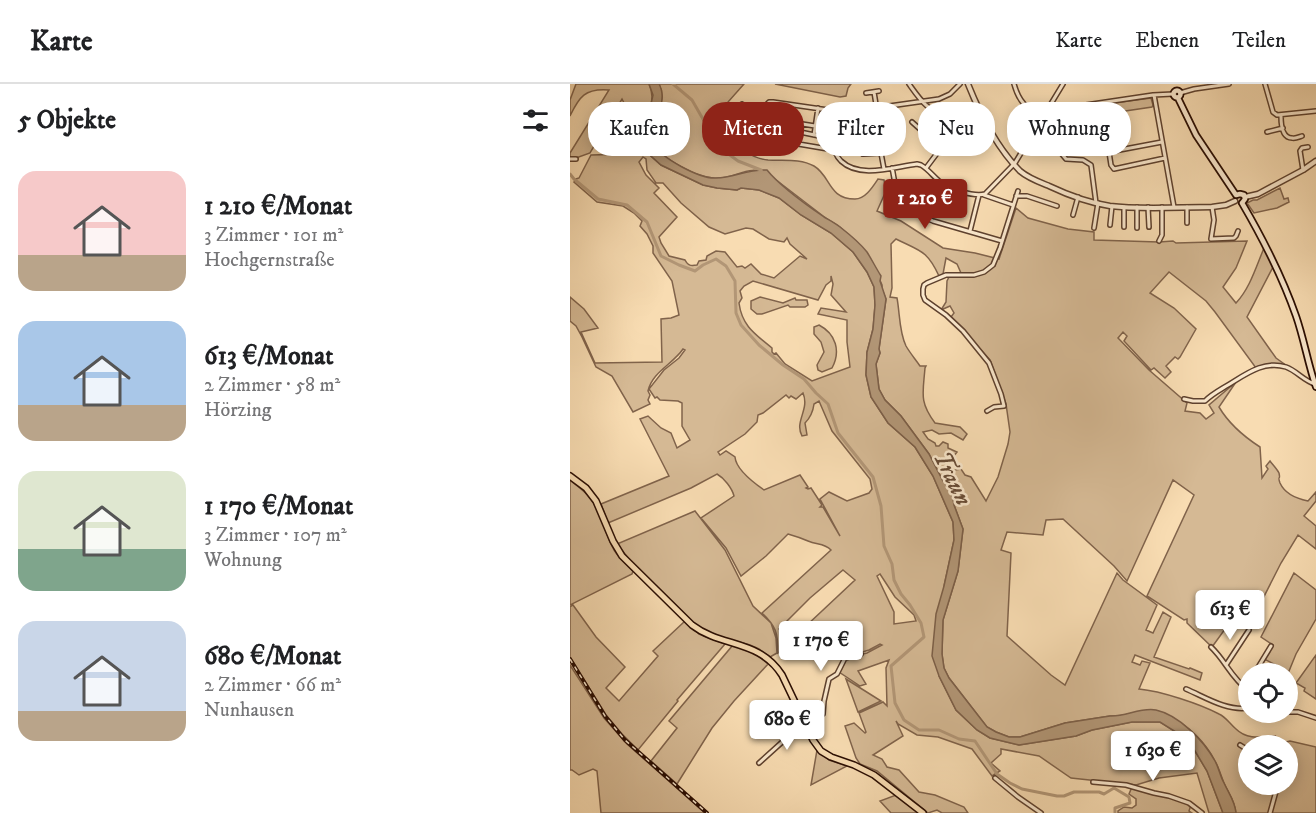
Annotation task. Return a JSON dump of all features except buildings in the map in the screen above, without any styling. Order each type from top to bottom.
[{"type":"main road","points":[[1173,84],[1196,135],[1238,203],[1243,200]]},
{"type":"main road","points":[[1236,198],[1241,194],[1287,291],[1315,386]]},
{"type":"main road","points":[[570,476],[586,488],[596,501],[622,556],[692,625],[714,637],[755,650],[775,666],[782,675],[816,744],[826,754],[874,775],[923,813]]},
{"type":"street","points":[[909,84],[923,102],[945,97],[955,91],[960,84]]},
{"type":"street","points":[[968,84],[976,102]]},
{"type":"street","points":[[1014,84],[1022,102]]},
{"type":"street","points":[[1051,102],[1063,84]]},
{"type":"street","points":[[1107,102],[1177,94],[1205,86],[1229,84]]},
{"type":"street","points":[[1265,84],[1277,116],[1316,111]]},
{"type":"street","points":[[866,93],[879,91]]},
{"type":"street","points":[[874,92],[876,102]]},
{"type":"street","points":[[1154,95],[1174,207]]},
{"type":"street","points":[[1281,116],[1282,128],[1288,138],[1302,136]]},
{"type":"street","points":[[813,135],[816,120]]},
{"type":"street","points":[[912,122],[941,148],[926,168]]},
{"type":"street","points":[[804,124],[815,126]]},
{"type":"street","points":[[1267,132],[1282,128]]},
{"type":"street","points":[[804,133],[816,136]]},
{"type":"street","points":[[995,137],[1022,172],[1097,203],[1124,207],[1212,207],[1226,206],[1236,198]]},
{"type":"street","points":[[1131,148],[1162,142]]},
{"type":"street","points":[[1304,170],[1300,151],[1308,147]]},
{"type":"street","points":[[837,156],[848,166],[860,171],[917,164],[926,168],[941,183],[963,192],[981,195],[1013,206]]},
{"type":"street","points":[[882,156],[884,169]]},
{"type":"street","points":[[969,232],[981,195],[989,191],[1019,156]]},
{"type":"street","points":[[1064,156],[1066,159],[1083,160],[1089,163],[1092,169],[1097,203],[1094,228]]},
{"type":"street","points":[[1110,156],[1114,169],[1165,158]]},
{"type":"street","points":[[570,159],[576,159]]},
{"type":"street","points":[[1243,200],[1304,170],[1316,161]]},
{"type":"street","points":[[892,168],[899,194],[924,217],[1002,241]]},
{"type":"street","points":[[987,411],[994,407],[1004,406],[989,363],[957,325],[925,300],[923,289],[927,283],[949,274],[974,274],[988,270],[993,265],[997,259],[1018,190]]},
{"type":"street","points":[[1016,196],[1027,196],[1057,206]]},
{"type":"street","points":[[1073,215],[1078,197]]},
{"type":"street","points":[[1110,225],[1112,206]]},
{"type":"street","points":[[1124,207],[1124,227]]},
{"type":"street","points":[[1137,207],[1137,228]]},
{"type":"street","points":[[1148,207],[1149,227]]},
{"type":"street","points":[[1159,241],[1162,235],[1162,207]]},
{"type":"street","points":[[1187,207],[1187,223]]},
{"type":"street","points":[[1212,207],[1214,220],[1210,239],[1234,238],[1238,231]]},
{"type":"street","points":[[1184,399],[1193,402],[1205,401],[1212,394],[1251,370],[1266,366],[1284,367],[1299,374],[1315,386]]},
{"type":"street","points":[[1226,665],[1249,630]]},
{"type":"street","points":[[1261,663],[1271,646]]},
{"type":"street","points":[[1211,647],[1238,680]]},
{"type":"street","points":[[759,763],[790,735],[823,714],[828,681],[838,673],[847,657],[861,654]]},
{"type":"street","points":[[1186,689],[1228,707],[1238,708]]},
{"type":"street","points":[[1298,712],[1316,717]]},
{"type":"street","points":[[995,778],[1041,813]]},
{"type":"street","points":[[1093,782],[1126,785],[1169,796],[1189,803],[1202,813]]},
{"type":"street","points":[[1270,813],[1275,795]]},
{"type":"shaded area","points":[[576,84],[649,84],[651,89],[652,102],[624,102],[622,99],[620,102],[602,102],[609,90],[588,92],[580,99],[570,116],[570,100]]},
{"type":"shaded area","points":[[649,84],[659,84],[662,102],[651,102],[653,95]]},
{"type":"shaded area","points":[[659,84],[744,84],[728,102],[702,102],[702,156],[754,156],[768,160],[809,163],[820,170],[835,191],[846,198],[859,199],[878,179],[884,180],[886,191],[877,211],[901,221],[943,248],[999,259],[1016,208],[1028,218],[1068,229],[1094,232],[1094,240],[1173,241],[1176,243],[1247,241],[1236,268],[1223,287],[1236,303],[1249,284],[1264,248],[1273,267],[1247,317],[1276,358],[1290,368],[1279,365],[1256,368],[1206,301],[1169,272],[1150,293],[1174,308],[1196,329],[1180,357],[1178,359],[1175,357],[1166,366],[1171,372],[1165,378],[1154,368],[1151,370],[1124,341],[1127,336],[1123,332],[1118,338],[1149,370],[1187,403],[1185,411],[1200,413],[1206,419],[1214,413],[1209,405],[1236,382],[1219,407],[1237,429],[1260,447],[1262,478],[1270,461],[1279,473],[1282,487],[1288,493],[1308,501],[1316,492],[1316,501],[1304,516],[1316,526],[1316,549],[1298,535],[1248,628],[1233,618],[1212,647],[1187,623],[1187,619],[1184,620],[1147,596],[1194,495],[1173,480],[1127,581],[1063,519],[1046,520],[1043,535],[1007,532],[1001,550],[1011,553],[1007,636],[1065,685],[1117,573],[1123,580],[1157,605],[1146,630],[1153,633],[1163,612],[1171,617],[1154,657],[1202,673],[1200,680],[1135,655],[1132,662],[1140,665],[1142,661],[1150,663],[1139,689],[1169,695],[1211,710],[1224,717],[1245,735],[1238,735],[1238,795],[1298,795],[1298,743],[1316,747],[1316,813],[1236,813],[1218,766],[1206,747],[1183,725],[1159,712],[1144,711],[1065,723],[1020,737],[1009,737],[987,727],[949,678],[944,668],[943,620],[958,571],[963,529],[950,490],[929,454],[901,416],[885,400],[879,389],[876,364],[880,353],[886,299],[871,260],[857,242],[840,227],[771,176],[755,170],[721,178],[706,177],[689,171],[665,156],[690,156],[690,102],[661,102],[662,94]],"holes":[[[896,239],[917,249],[931,261],[939,276],[943,274],[946,258],[957,264],[965,276],[949,277],[946,302],[941,310],[950,306],[954,313],[951,317],[990,360],[1006,404],[1010,432],[1008,444],[998,477],[986,501],[971,477],[965,475],[961,469],[948,468],[946,459],[953,457],[957,452],[948,448],[948,444],[943,442],[936,446],[923,432],[932,430],[939,434],[951,433],[963,440],[967,434],[960,427],[935,423],[926,409],[923,397],[926,366],[920,366],[908,349],[901,329],[897,298],[890,297],[892,288],[891,244]]]},
{"type":"shaded area","points":[[775,84],[851,84],[846,96],[840,97]]},
{"type":"shaded area","points":[[1151,98],[1153,105],[1131,110],[1131,102],[1121,102]]},
{"type":"shaded area","points":[[588,124],[588,154],[570,158],[570,153]]},
{"type":"shaded area","points":[[590,156],[651,156],[661,165],[703,185],[737,190],[741,188],[759,190],[779,198],[801,215],[831,233],[853,252],[874,287],[873,329],[867,352],[866,375],[871,397],[888,423],[915,447],[933,476],[953,522],[954,540],[944,586],[939,676],[956,710],[977,730],[990,738],[1019,745],[1076,736],[1092,730],[1132,722],[1160,722],[1184,737],[1195,751],[1207,771],[1223,813],[1209,813],[1197,773],[1159,778],[1136,785],[1071,778],[1039,756],[1001,749],[1001,754],[991,763],[1000,771],[992,776],[972,749],[938,737],[917,735],[896,721],[903,736],[873,755],[882,759],[887,767],[899,770],[919,792],[935,795],[964,807],[968,813],[942,813],[937,810],[928,813],[877,771],[860,764],[845,726],[854,723],[865,733],[859,713],[883,702],[887,706],[886,668],[889,660],[858,671],[866,684],[860,686],[839,672],[846,658],[867,653],[882,645],[856,654],[850,647],[844,645],[828,652],[821,647],[811,657],[793,642],[778,653],[775,630],[762,613],[831,550],[823,545],[788,534],[741,576],[726,548],[701,518],[734,496],[717,474],[691,488],[608,523],[601,504],[669,476],[640,419],[648,416],[661,428],[671,433],[677,448],[690,440],[682,426],[682,403],[655,398],[649,389],[664,370],[685,350],[683,349],[658,373],[650,384],[648,391],[650,395],[648,400],[650,404],[633,412],[612,376],[596,367],[576,326],[570,321],[570,297],[584,309],[598,328],[581,332],[595,363],[662,362],[661,319],[679,315],[672,281],[653,253],[653,246],[640,226],[642,221],[623,206],[597,202],[574,182],[579,178]],"holes":[[[643,157],[646,159],[647,170],[656,183],[663,183],[681,203],[709,227],[725,234],[746,228],[753,229],[769,239],[784,242],[787,238],[790,244],[807,259],[800,256],[774,278],[761,274],[751,264],[745,268],[737,267],[725,252],[716,251],[707,256],[706,260],[699,261],[697,265],[669,256],[659,237],[677,217],[654,193],[659,188],[646,175],[639,162]],[[831,276],[833,284],[831,295],[846,312],[821,308],[818,314],[847,320],[850,367],[812,381],[785,364],[776,353],[772,352],[772,348],[750,329],[741,311],[740,291],[753,281],[818,300],[826,285],[831,281]],[[803,393],[805,405],[800,425],[802,436],[807,435],[805,423],[809,419],[814,404],[819,401],[832,431],[870,479],[872,489],[869,493],[847,501],[829,492],[820,499],[840,536],[823,507],[820,507],[822,505],[811,488],[806,488],[808,487],[800,475],[764,490],[742,471],[735,457],[726,451],[720,455],[718,452],[745,434],[757,422],[758,415],[786,395],[796,399]],[[843,570],[855,580],[791,640],[779,629]],[[880,574],[895,597],[914,615],[916,621],[894,624],[894,612],[877,576]]]},
{"type":"shaded area","points":[[651,156],[665,156],[681,167],[700,175],[716,178],[767,170],[794,195],[858,242],[867,252],[881,276],[880,281],[886,299],[880,353],[876,364],[879,389],[885,400],[901,416],[929,454],[950,490],[963,529],[958,571],[943,620],[944,668],[949,678],[987,727],[1009,737],[1020,737],[1065,723],[1150,709],[1165,713],[1182,723],[1198,737],[1210,753],[1233,801],[1236,813],[1223,813],[1207,771],[1195,751],[1184,737],[1160,722],[1132,722],[1092,730],[1076,736],[1019,745],[990,738],[977,730],[956,710],[932,656],[936,614],[954,540],[953,522],[933,476],[915,447],[888,423],[871,397],[866,375],[867,352],[873,329],[875,305],[874,287],[867,272],[853,252],[831,233],[801,215],[779,198],[759,190],[741,188],[737,190],[703,185],[661,165]]},
{"type":"shaded area","points":[[1280,188],[1284,199],[1288,198],[1289,202],[1277,208],[1254,213],[1247,203],[1257,200]]},
{"type":"shaded area","points":[[760,297],[783,303],[795,298],[796,300],[807,300],[808,305],[790,307],[788,305],[757,314],[751,309],[751,301]]},
{"type":"shaded area","points":[[819,325],[833,338],[836,349],[832,368],[822,372],[818,370],[817,365],[824,352],[821,342],[814,334],[814,327]]},
{"type":"shaded area","points":[[570,480],[591,499],[614,550],[633,571],[632,574],[570,605]]},
{"type":"shaded area","points":[[695,511],[725,550],[753,606],[771,623],[776,638],[777,653],[770,657],[750,645],[714,635],[696,626],[637,569],[617,544]]},
{"type":"shaded area","points":[[1294,573],[1316,590],[1316,619],[1292,663],[1272,663],[1264,659],[1273,645],[1261,637]]},
{"type":"shaded area","points":[[573,605],[596,637],[625,667],[606,688],[619,701],[658,656],[653,651],[685,621],[699,634],[725,644],[638,750],[606,715],[570,657],[570,607]]},
{"type":"shaded area","points":[[733,645],[756,654],[768,664],[712,728],[677,784],[651,761],[677,728],[669,721]]},
{"type":"shaded area","points":[[1316,655],[1316,699],[1304,691],[1305,688],[1298,684],[1298,680]]},
{"type":"shaded area","points":[[570,665],[604,718],[627,744],[705,813],[601,813],[597,771],[593,769],[579,775],[570,770]]},
{"type":"shaded area","points":[[846,679],[881,701],[858,712]]},
{"type":"shaded area","points":[[817,750],[829,760],[847,766],[811,785]]},
{"type":"shaded area","points":[[1132,787],[1180,800],[1191,805],[1189,811],[1192,813],[1118,813],[1124,807],[1132,808],[1136,805],[1136,799],[1129,794]]},
{"type":"shaded area","points":[[896,795],[919,813],[891,813],[880,801]]},
{"type":"waterway","points":[[673,84],[692,100],[719,147],[738,161],[761,170],[762,173]]},
{"type":"waterway","points":[[570,174],[598,199],[627,205],[647,222],[661,256],[695,271],[716,259],[726,266],[735,281],[736,313],[741,325],[759,345],[804,379],[828,404],[838,433],[873,477],[881,506],[884,546],[892,564],[894,580],[921,623],[924,637],[891,666],[895,703],[904,720],[919,730],[939,730],[959,739],[975,741],[997,774],[1022,789],[1064,796],[1074,792],[1104,794],[1114,788],[1129,797],[1130,803],[1115,808],[1115,813]]},
{"type":"railway","points":[[570,659],[605,716],[625,740],[707,813]]},
{"type":"water label","name":"Traun","points":[[953,478]]}]
